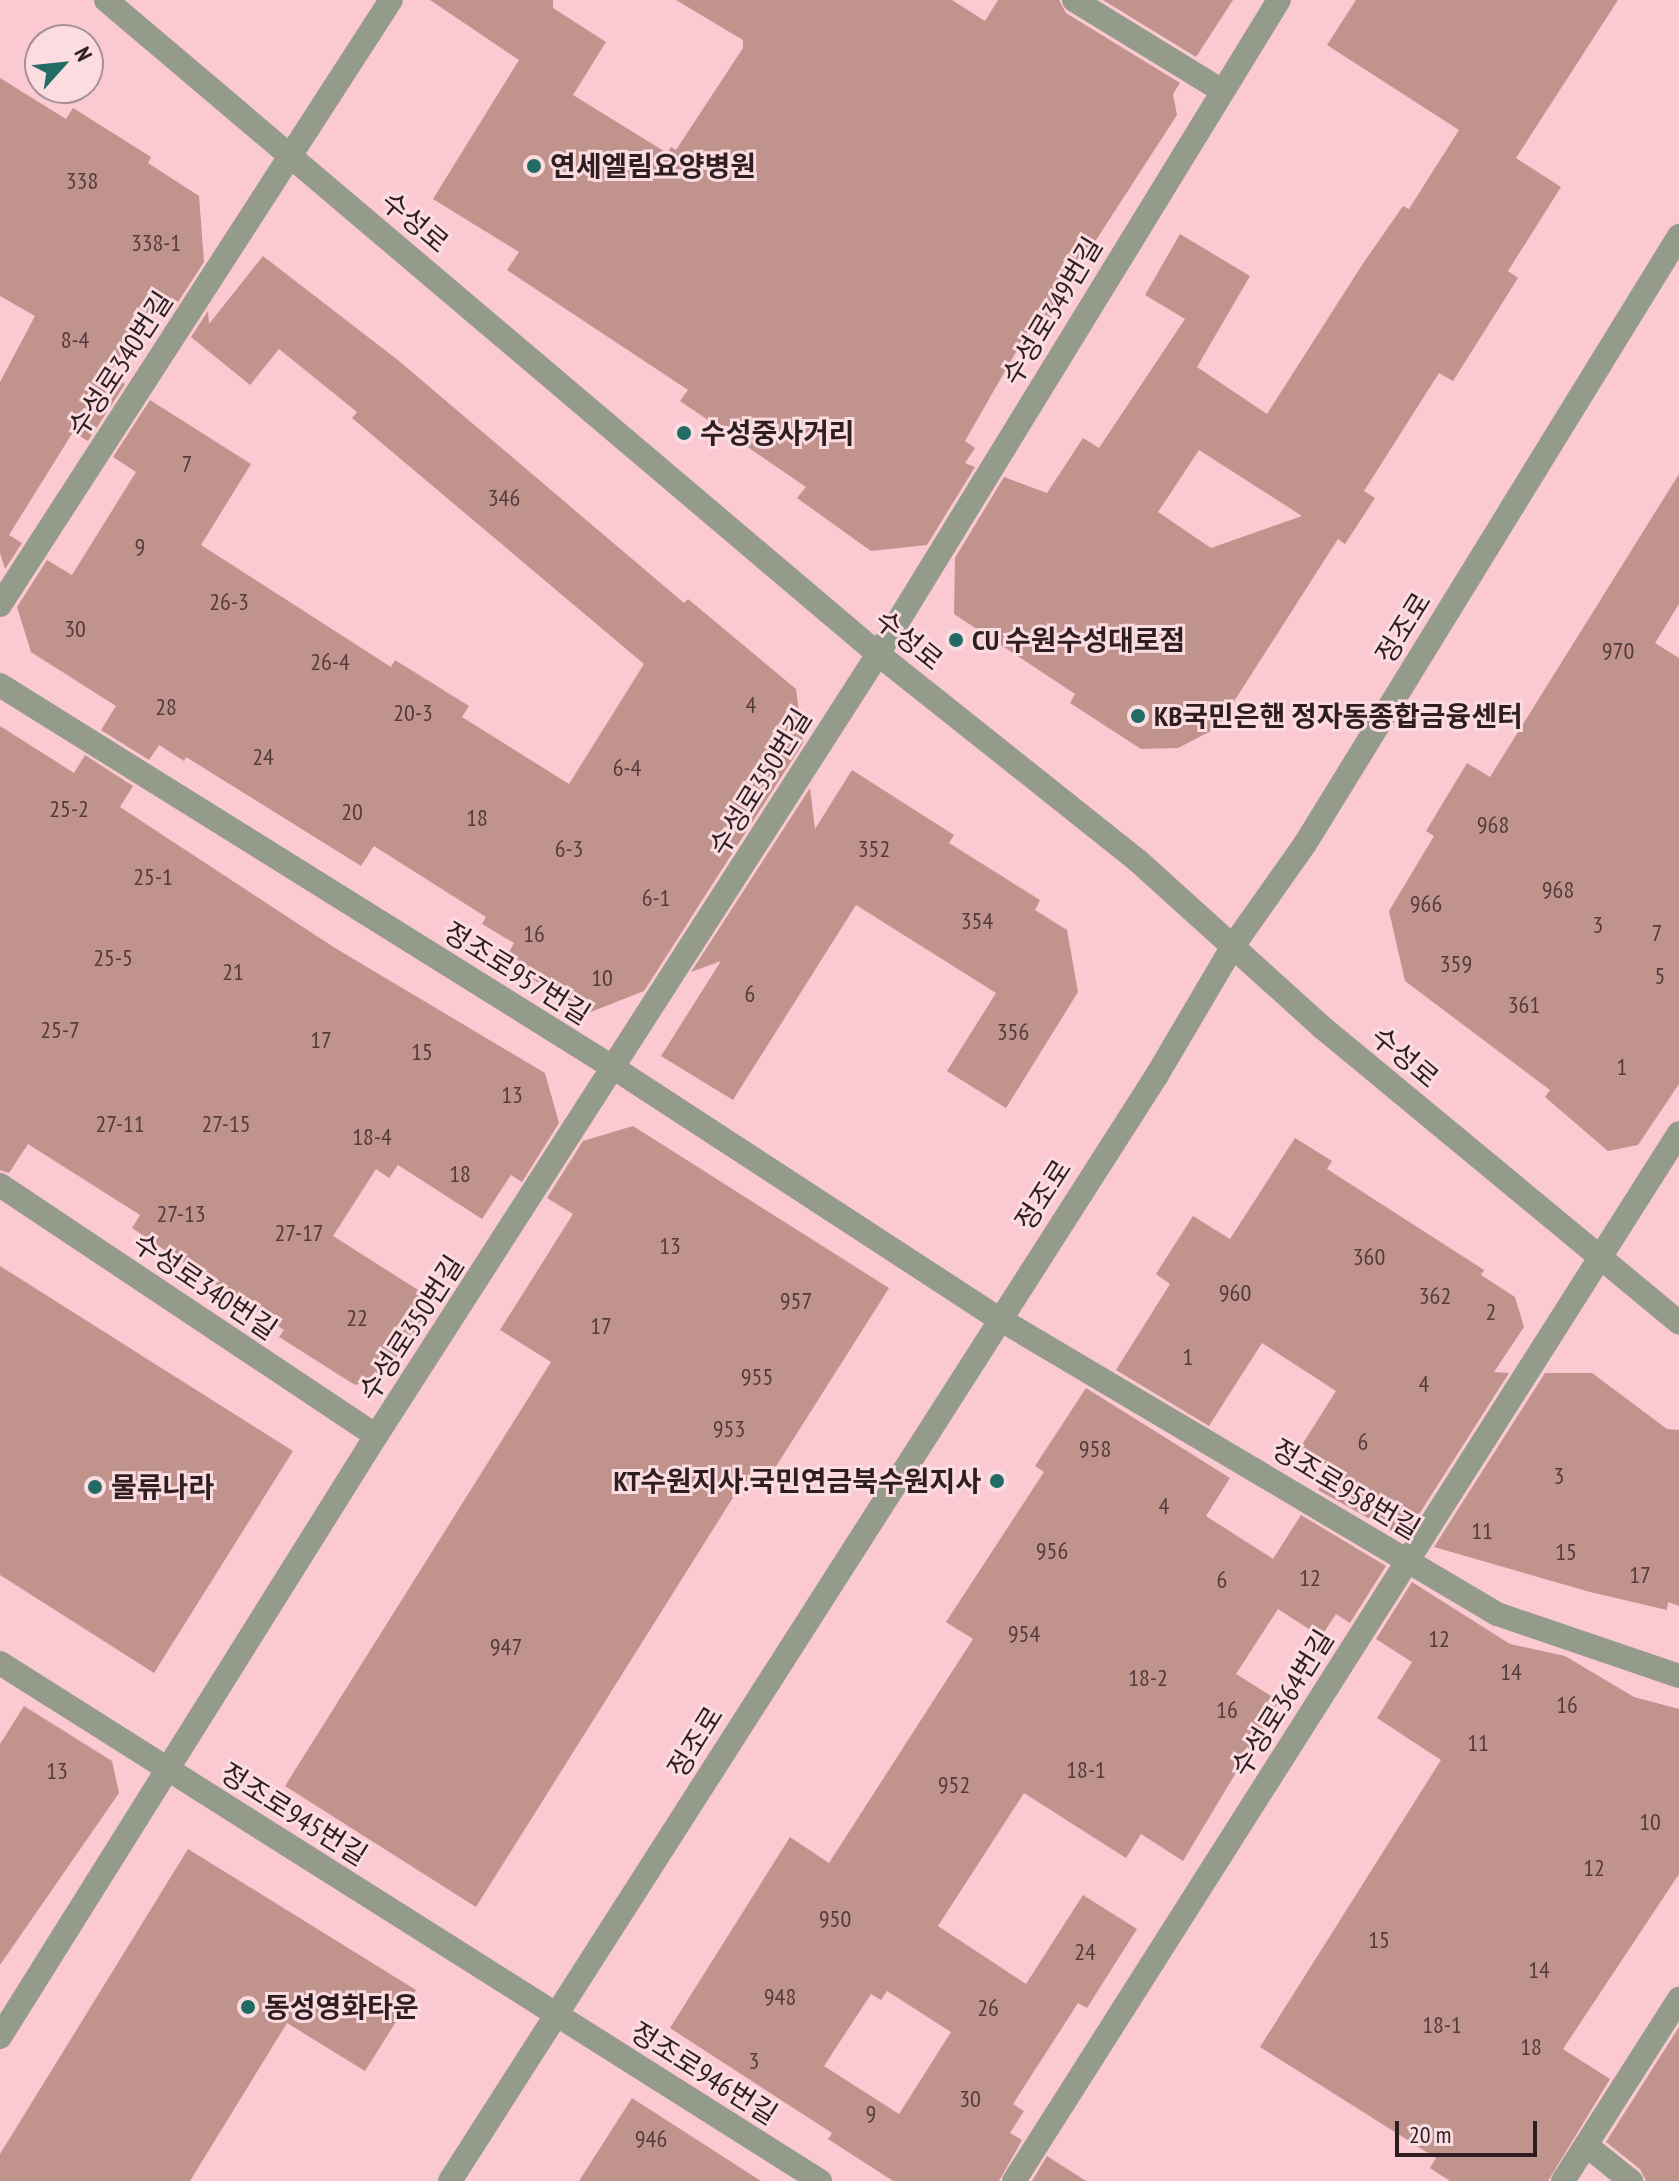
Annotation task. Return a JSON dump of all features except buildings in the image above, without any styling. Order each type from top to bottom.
[{"type":"street","name":"수성로","points":[[106,0],[878,654],[1137,860],[1323,1028],[1679,1322]]},
{"type":"street","name":"수성로340번길","points":[[0,605],[391,0]]},
{"type":"street","points":[[1074,0],[1221,90]]},
{"type":"street","name":"수성로349번길","points":[[878,654],[1221,90],[1279,0]]},
{"type":"street","name":"정조로","points":[[450,2181],[998,1318],[1157,1075],[1233,946],[1305,844],[1679,236]]},
{"type":"street","name":"수성로350번길","points":[[0,2037],[376,1436],[878,654]]},
{"type":"street","name":"정조로957번길","points":[[0,685],[614,1068],[998,1318]]},
{"type":"street","name":"수성로364번길","points":[[1014,2181],[1679,1133]]},
{"type":"street","name":"수성로340번길","points":[[0,1185],[376,1436]]},
{"type":"street","name":"정조로958번길","points":[[998,1318],[1497,1614],[1679,1676]]},
{"type":"street","name":"정조로945번길","points":[[0,1663],[557,2016]]},
{"type":"street","points":[[1563,2181],[1679,1999]]},
{"type":"street","name":"정조로946번길","points":[[557,2016],[820,2181]]},
{"type":"street","points":[[1586,2145],[1631,2181]]},
{"type":"place","name":"연세엘림요양병원","points":[[534,166]]},
{"type":"place","name":"수성중사거리","points":[[684,433]]},
{"type":"place","name":"CU 수원수성대로점","points":[[956,640]]},
{"type":"place","name":"KB국민은핸 정자동종합금융센터","points":[[1138,716]]},
{"type":"place","name":"KT수원지사.국민연금북수원지사","points":[[997,1481]]},
{"type":"place","name":"물류나라","points":[[95,1487]]},
{"type":"place","name":"동성영화타운","points":[[248,2007]]}]
